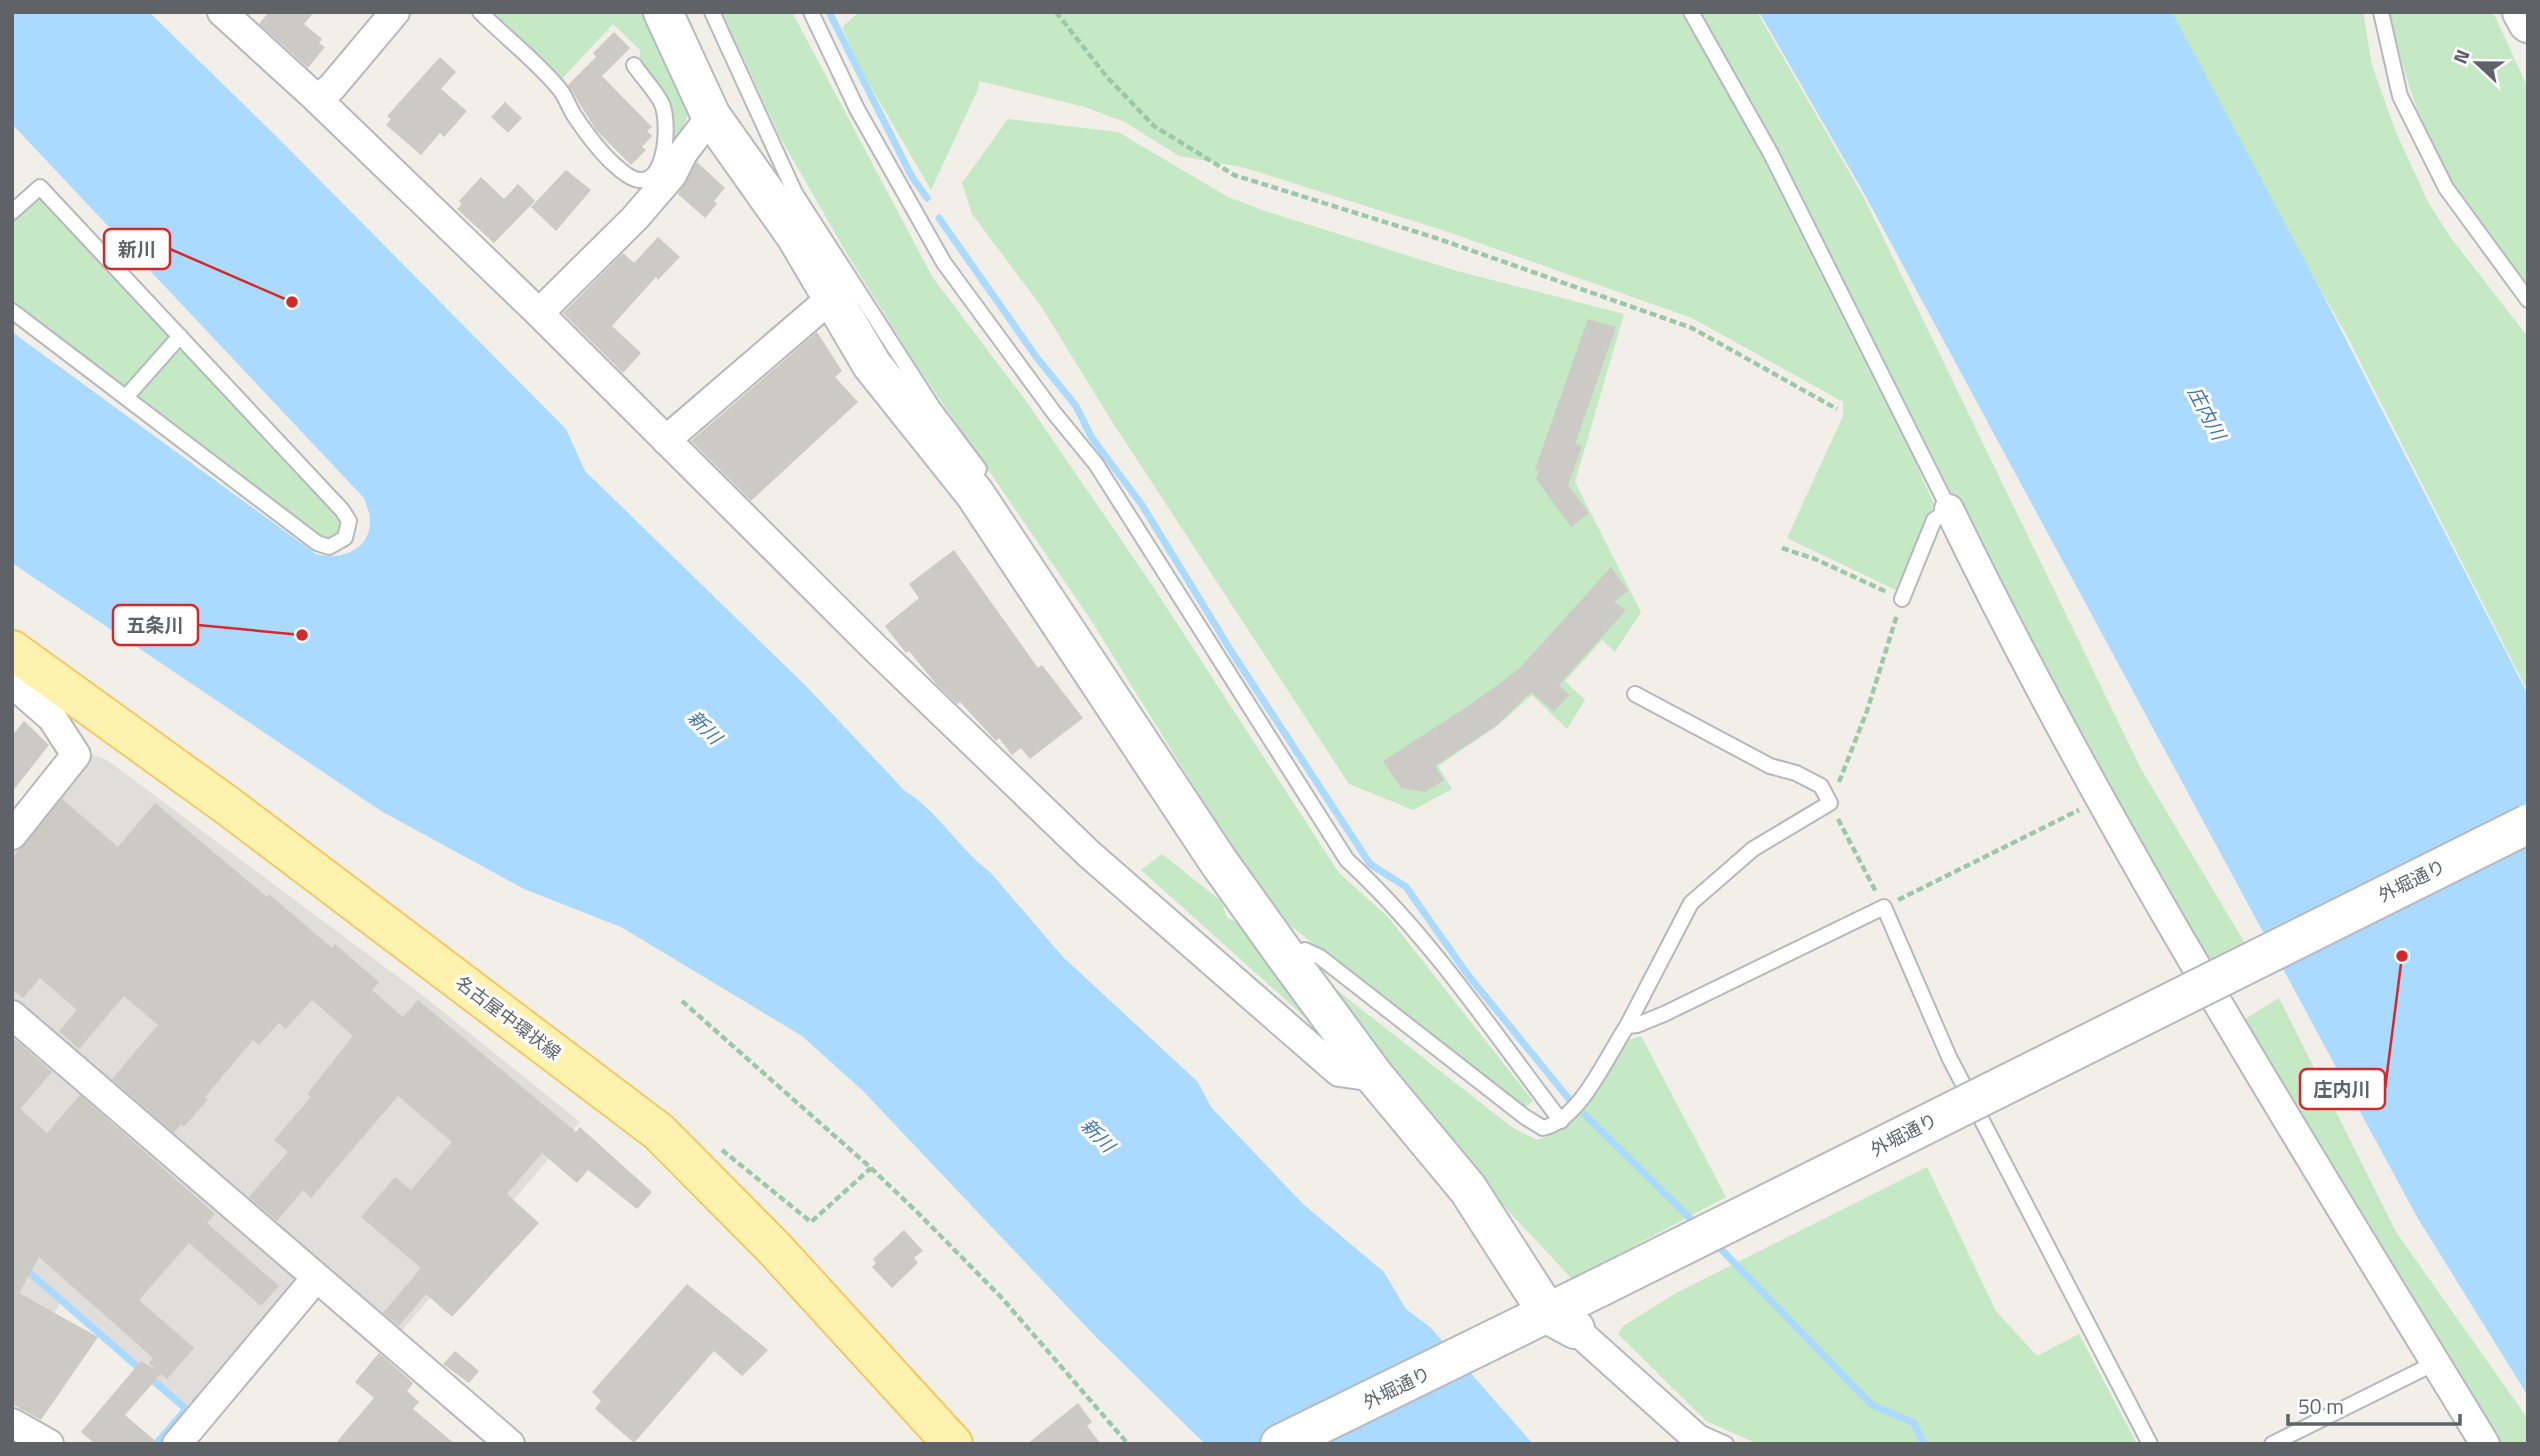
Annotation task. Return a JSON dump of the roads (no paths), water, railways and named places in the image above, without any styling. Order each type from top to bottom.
[{"type":"main road","points":[[663,12],[710,116],[796,236],[830,299],[872,365],[983,505],[1218,862],[1375,1077],[1468,1189],[1562,1322]]},
{"type":"main road","points":[[2522,12],[2528,23]]},
{"type":"main road","name":"名古屋中環状線","points":[[12,650],[228,806],[659,1132],[774,1248],[953,1444]]},
{"type":"main road","name":"外堀通り","points":[[1280,1444],[1562,1322],[2528,824]]},
{"type":"main road","name":"外堀通り","points":[[1607,1298],[2528,852]]},
{"type":"main road","name":"外堀通り","points":[[1338,1444],[1518,1343]]},
{"type":"street","points":[[222,12],[318,99],[539,313],[874,647],[1089,854],[1339,1072],[1375,1077]]},
{"type":"street","points":[[318,99],[332,87],[395,12]]},
{"type":"street","points":[[539,313],[635,218],[670,164],[710,116]]},
{"type":"street","points":[[666,440],[830,299]]},
{"type":"street","points":[[1949,509],[2099,800],[2194,968],[2485,1444]]},
{"type":"street","points":[[12,683],[52,718],[76,755],[12,835]]},
{"type":"street","points":[[12,1015],[503,1441]]},
{"type":"street","points":[[177,1444],[316,1278]]},
{"type":"street","points":[[1562,1322],[1695,1435]]},
{"type":"street","points":[[12,1423],[49,1444]]},
{"type":"lane","points":[[480,12],[561,91],[586,133],[625,174],[636,180],[646,178],[670,164],[662,104],[634,65]]},
{"type":"lane","points":[[712,12],[795,192],[934,409],[992,486],[983,505]]},
{"type":"lane","points":[[811,12],[857,108],[944,263],[1055,414],[1096,464],[1347,860],[1376,886],[1410,925],[1561,1121]]},
{"type":"lane","points":[[1691,12],[1770,152],[1949,509],[1934,520],[1902,599]]},
{"type":"lane","points":[[2381,12],[2400,96],[2446,188],[2528,300]]},
{"type":"lane","points":[[12,212],[40,187],[342,510],[349,521],[345,538],[329,547],[317,543],[12,311]]},
{"type":"lane","points":[[126,397],[180,336]]},
{"type":"lane","points":[[1288,959],[1304,950],[1320,957],[1533,1124],[1543,1128],[1561,1121],[1581,1100],[1627,1026],[1691,902],[1753,849],[1830,803],[1821,786],[1796,773],[1770,766],[1634,694]]},
{"type":"lane","points":[[1627,1026],[1637,1025],[1664,1014],[1884,907],[1949,1057],[2150,1444]]},
{"type":"lane","points":[[2272,1444],[2435,1363]]},
{"type":"lane","points":[[1695,1435],[1726,1444]]},
{"type":"water","points":[[12,12],[149,12],[278,138],[566,429],[585,471],[806,686],[905,791],[938,819],[990,872],[1063,957],[1198,1082],[1211,1107],[1304,1205],[1384,1272],[1406,1309],[1430,1327],[1533,1444],[1205,1444],[1095,1336],[863,1091],[802,1036],[621,927],[524,889],[381,811],[12,563],[12,332],[316,554],[335,556],[360,546],[369,530],[370,520],[364,498],[12,124]]},
{"type":"water","name":"庄内川","points":[[1759,12],[2172,12],[2320,289],[2528,695],[2528,1396],[2417,1217],[1865,195]]},
{"type":"waterway","points":[[829,12],[912,177],[927,198]]},
{"type":"waterway","points":[[939,218],[1037,358],[1076,406],[1092,438],[1142,505],[1233,654],[1370,864],[1406,887],[1468,975],[1569,1099]]},
{"type":"waterway","points":[[1585,1115],[1697,1225]]},
{"type":"waterway","points":[[1715,1243],[1872,1405],[1914,1423],[1924,1444]]},
{"type":"waterway","points":[[23,1267],[186,1409],[156,1444]]},
{"type":"place","name":"新川","points":[[292,302]]},
{"type":"place","name":"五条川","points":[[302,635]]},
{"type":"place","name":"庄内川","points":[[2402,956]]}]
